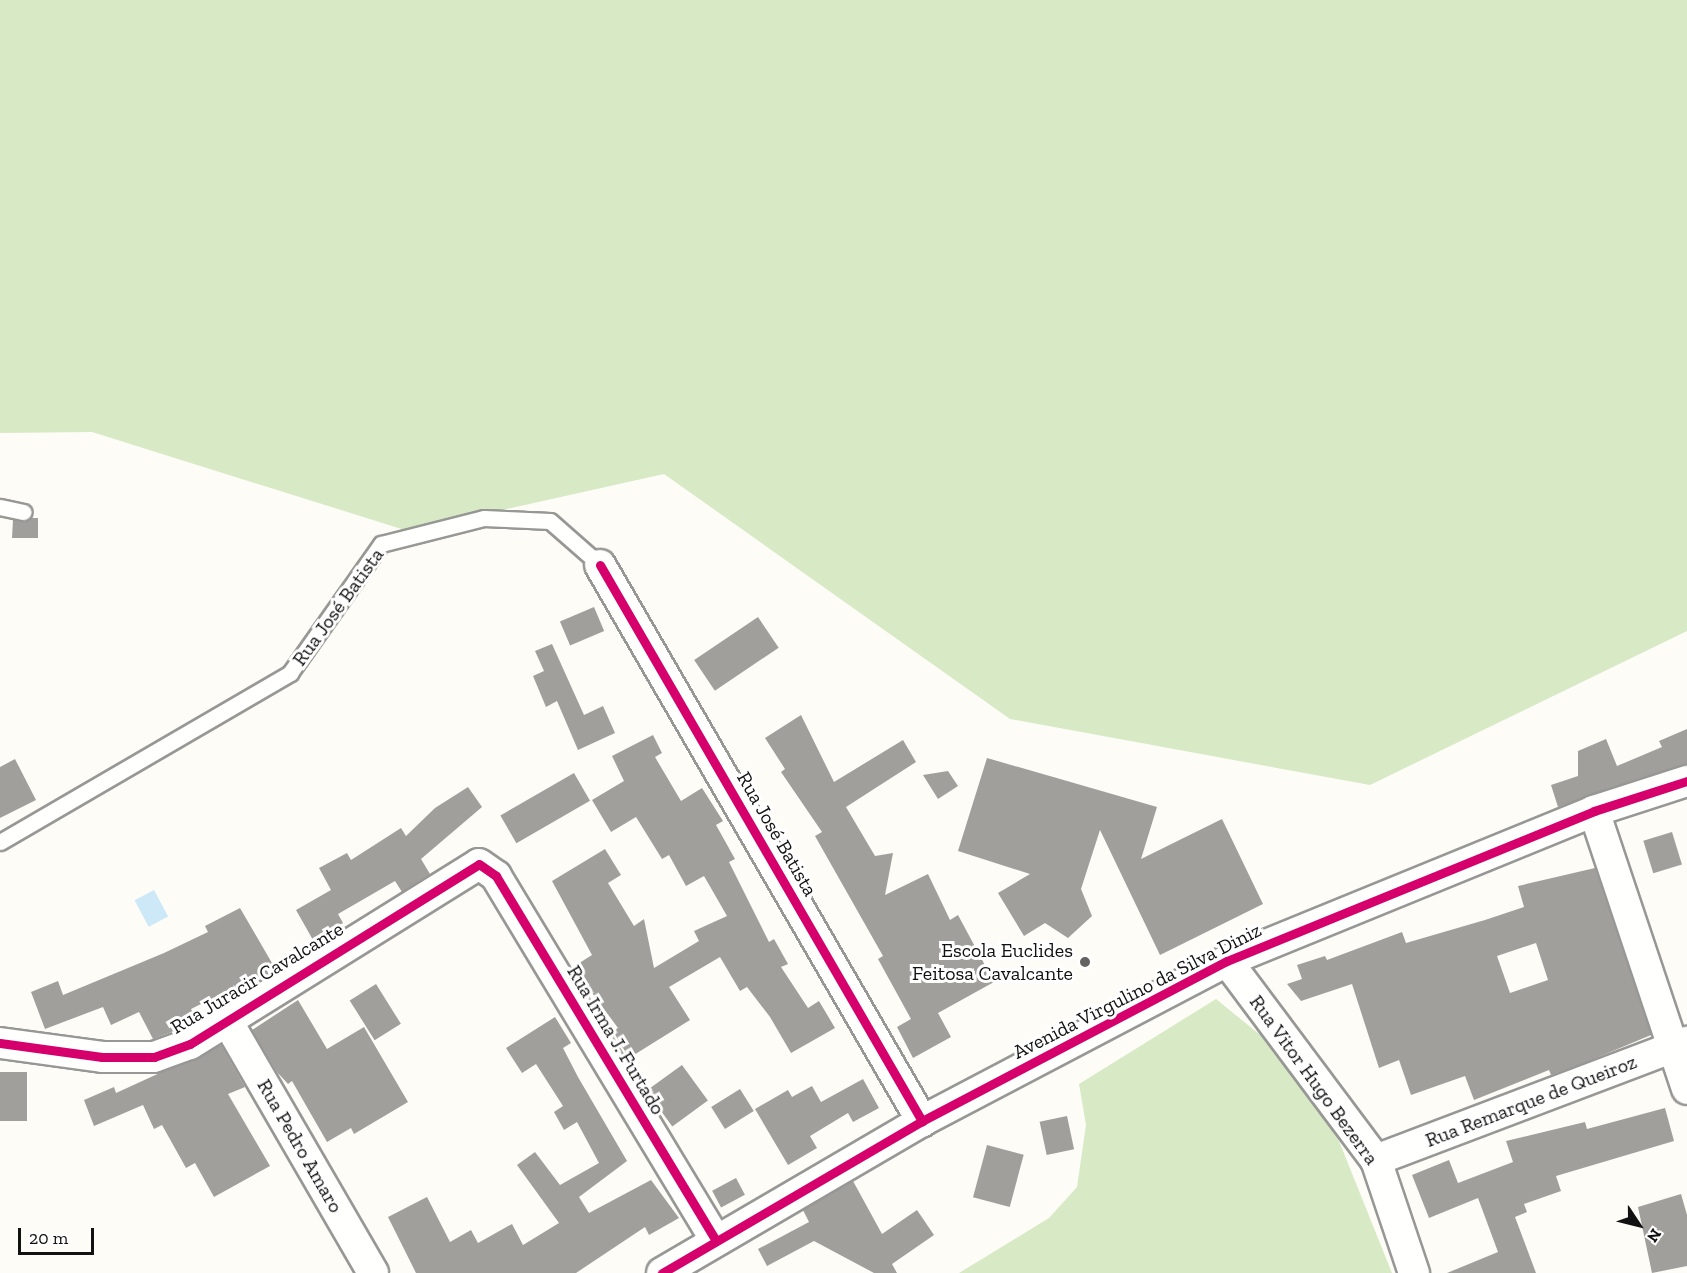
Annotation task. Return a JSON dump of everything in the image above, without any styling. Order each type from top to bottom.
[{"type":"street","name":"Rua José Batista","points":[[600,566],[922,1121]]},
{"type":"street","name":"Avenida Virgulino da Silva Diniz","points":[[662,1273],[922,1121],[1227,961],[1593,811],[1687,781]]},
{"type":"street","points":[[1593,811],[1682,1044],[1687,1089]]},
{"type":"street","name":"Rua Juracir Cavalcante","points":[[0,1043],[102,1057],[154,1057],[190,1044],[226,1019],[479,864]]},
{"type":"street","name":"Rua Irma J. Furtado","points":[[479,864],[496,876],[716,1241]]},
{"type":"street","name":"Rua Vitor Hugo Bezerra","points":[[1227,961],[1376,1160],[1414,1273]]},
{"type":"street","name":"Rua Pedro Amaro","points":[[226,1019],[373,1273]]},
{"type":"street","name":"Rua Remarque de Queiroz","points":[[1376,1160],[1682,1044]]},
{"type":"lane","points":[[0,507],[23,512]]},
{"type":"lane","name":"Rua José Batista","points":[[0,842],[290,673],[381,544],[484,518],[550,521],[600,566]]},
{"type":"green space","points":[[0,0],[1687,0],[1687,631],[1370,785],[1010,719],[664,474],[408,531],[92,432],[0,433]]},
{"type":"green space","points":[[1216,999],[1286,1056],[1339,1141],[1392,1273],[959,1273],[1049,1218],[1077,1187],[1086,1125],[1079,1084]]},
{"type":"water","points":[[154,890],[168,916],[149,927],[135,900]]},
{"type":"building","points":[[38,518],[38,538],[12,538],[13,520]]},
{"type":"building","points":[[594,607],[604,631],[570,645],[560,621]]},
{"type":"building","points":[[758,617],[779,648],[715,691],[694,660]]},
{"type":"building","points":[[552,644],[584,715],[603,706],[615,733],[578,750],[557,701],[546,707],[533,676],[544,671],[535,651]]},
{"type":"building","points":[[801,715],[834,782],[903,740],[916,762],[846,807],[875,856],[893,853],[885,895],[928,874],[950,920],[958,915],[994,982],[938,1013],[951,1037],[913,1058],[897,1027],[911,1019],[878,959],[883,956],[815,836],[822,832],[781,772],[785,769],[765,738]]},
{"type":"building","points":[[1687,729],[1687,764],[1558,807],[1551,785],[1578,776],[1578,751],[1606,739],[1617,766],[1662,747],[1659,741]]},
{"type":"building","points":[[653,735],[662,753],[655,757],[681,801],[702,788],[723,821],[716,825],[735,859],[729,862],[769,942],[774,939],[788,964],[781,967],[808,1008],[819,1001],[835,1028],[791,1053],[770,1017],[747,987],[740,991],[720,957],[669,987],[690,1020],[629,1058],[613,1031],[618,1028],[573,967],[592,955],[552,881],[605,849],[621,875],[608,883],[634,926],[644,919],[654,968],[699,941],[694,931],[727,916],[704,876],[686,886],[669,855],[662,859],[636,817],[611,832],[592,800],[624,781],[612,756]]},
{"type":"building","points":[[987,758],[1157,807],[1141,859],[1222,819],[1263,904],[1160,955],[1100,830],[1081,889],[1092,916],[1068,938],[1045,923],[1024,936],[998,893],[1030,874],[958,851]]},
{"type":"building","points":[[15,759],[36,800],[0,818],[0,767]]},
{"type":"building","points":[[948,771],[958,786],[938,799],[923,775]]},
{"type":"building","points":[[574,773],[590,801],[516,843],[500,816]]},
{"type":"building","points":[[468,787],[482,807],[421,859],[430,874],[402,892],[395,881],[338,914],[343,923],[313,940],[296,910],[331,890],[319,868],[347,853],[351,860],[401,828],[406,836],[435,808]]},
{"type":"building","points":[[1672,832],[1682,865],[1653,873],[1643,841]]},
{"type":"building","points":[[1595,868],[1651,1035],[1551,1075],[1549,1070],[1474,1100],[1465,1076],[1411,1095],[1399,1060],[1379,1068],[1352,984],[1301,1001],[1287,984],[1302,979],[1297,965],[1325,956],[1327,960],[1402,932],[1406,943],[1524,907],[1518,886]],"holes":[[[1536,943],[1548,980],[1510,993],[1497,956]]]},
{"type":"building","points":[[240,908],[276,970],[238,994],[235,987],[191,1009],[196,1020],[153,1039],[139,1012],[111,1025],[103,1007],[45,1029],[31,992],[58,981],[63,995],[208,932],[205,926]]},
{"type":"building","points":[[376,984],[401,1024],[375,1040],[350,1000]]},
{"type":"building","points":[[298,1000],[327,1049],[364,1027],[408,1102],[354,1134],[351,1128],[327,1142],[292,1081],[288,1084],[277,1072],[252,1030]]},
{"type":"building","points":[[555,1017],[571,1043],[563,1048],[627,1161],[579,1197],[589,1213],[651,1180],[679,1218],[649,1235],[645,1227],[576,1273],[416,1273],[388,1217],[427,1197],[450,1242],[471,1230],[478,1243],[512,1224],[523,1245],[559,1223],[517,1165],[535,1152],[560,1185],[599,1163],[577,1122],[564,1130],[554,1112],[563,1106],[536,1064],[522,1073],[506,1048]]},
{"type":"building","points":[[221,1045],[245,1087],[228,1094],[270,1166],[214,1197],[195,1163],[186,1168],[162,1125],[154,1129],[143,1105],[94,1126],[84,1100],[114,1087],[116,1093]]},
{"type":"building","points":[[682,1065],[708,1101],[672,1126],[646,1091]]},
{"type":"building","points":[[0,1072],[27,1072],[27,1121],[0,1121]]},
{"type":"building","points":[[863,1079],[879,1108],[853,1122],[848,1113],[810,1136],[817,1148],[788,1165],[755,1109],[788,1090],[792,1097],[812,1086],[821,1102]]},
{"type":"building","points":[[740,1089],[754,1111],[725,1129],[711,1107]]},
{"type":"building","points":[[1665,1108],[1674,1141],[1556,1176],[1561,1191],[1524,1204],[1527,1212],[1515,1217],[1536,1273],[1447,1273],[1498,1252],[1478,1198],[1429,1218],[1412,1175],[1449,1160],[1458,1183],[1513,1162],[1506,1141],[1585,1122],[1587,1129]]},
{"type":"building","points":[[1067,1116],[1074,1149],[1047,1155],[1040,1122]]},
{"type":"building","points":[[987,1145],[1024,1155],[1010,1207],[973,1197]]},
{"type":"building","points":[[736,1178],[745,1195],[721,1207],[712,1191]]},
{"type":"building","points":[[853,1181],[882,1234],[917,1210],[934,1235],[892,1264],[897,1273],[874,1273],[814,1241],[767,1266],[758,1249],[809,1222],[803,1210]]},
{"type":"building","points":[[1681,1194],[1687,1215],[1687,1266],[1652,1273],[1638,1207]]},
{"type":"cycle path","points":[[600,565],[922,1121]]},
{"type":"cycle path","points":[[662,1273],[922,1121],[1227,961],[1594,811],[1687,781]]},
{"type":"cycle path","points":[[0,1043],[102,1057],[154,1057],[190,1044],[479,864],[496,876],[716,1241]]},
{"type":"place","name":"Escola Euclides Feitosa Cavalcante","points":[[1085,962]]}]
